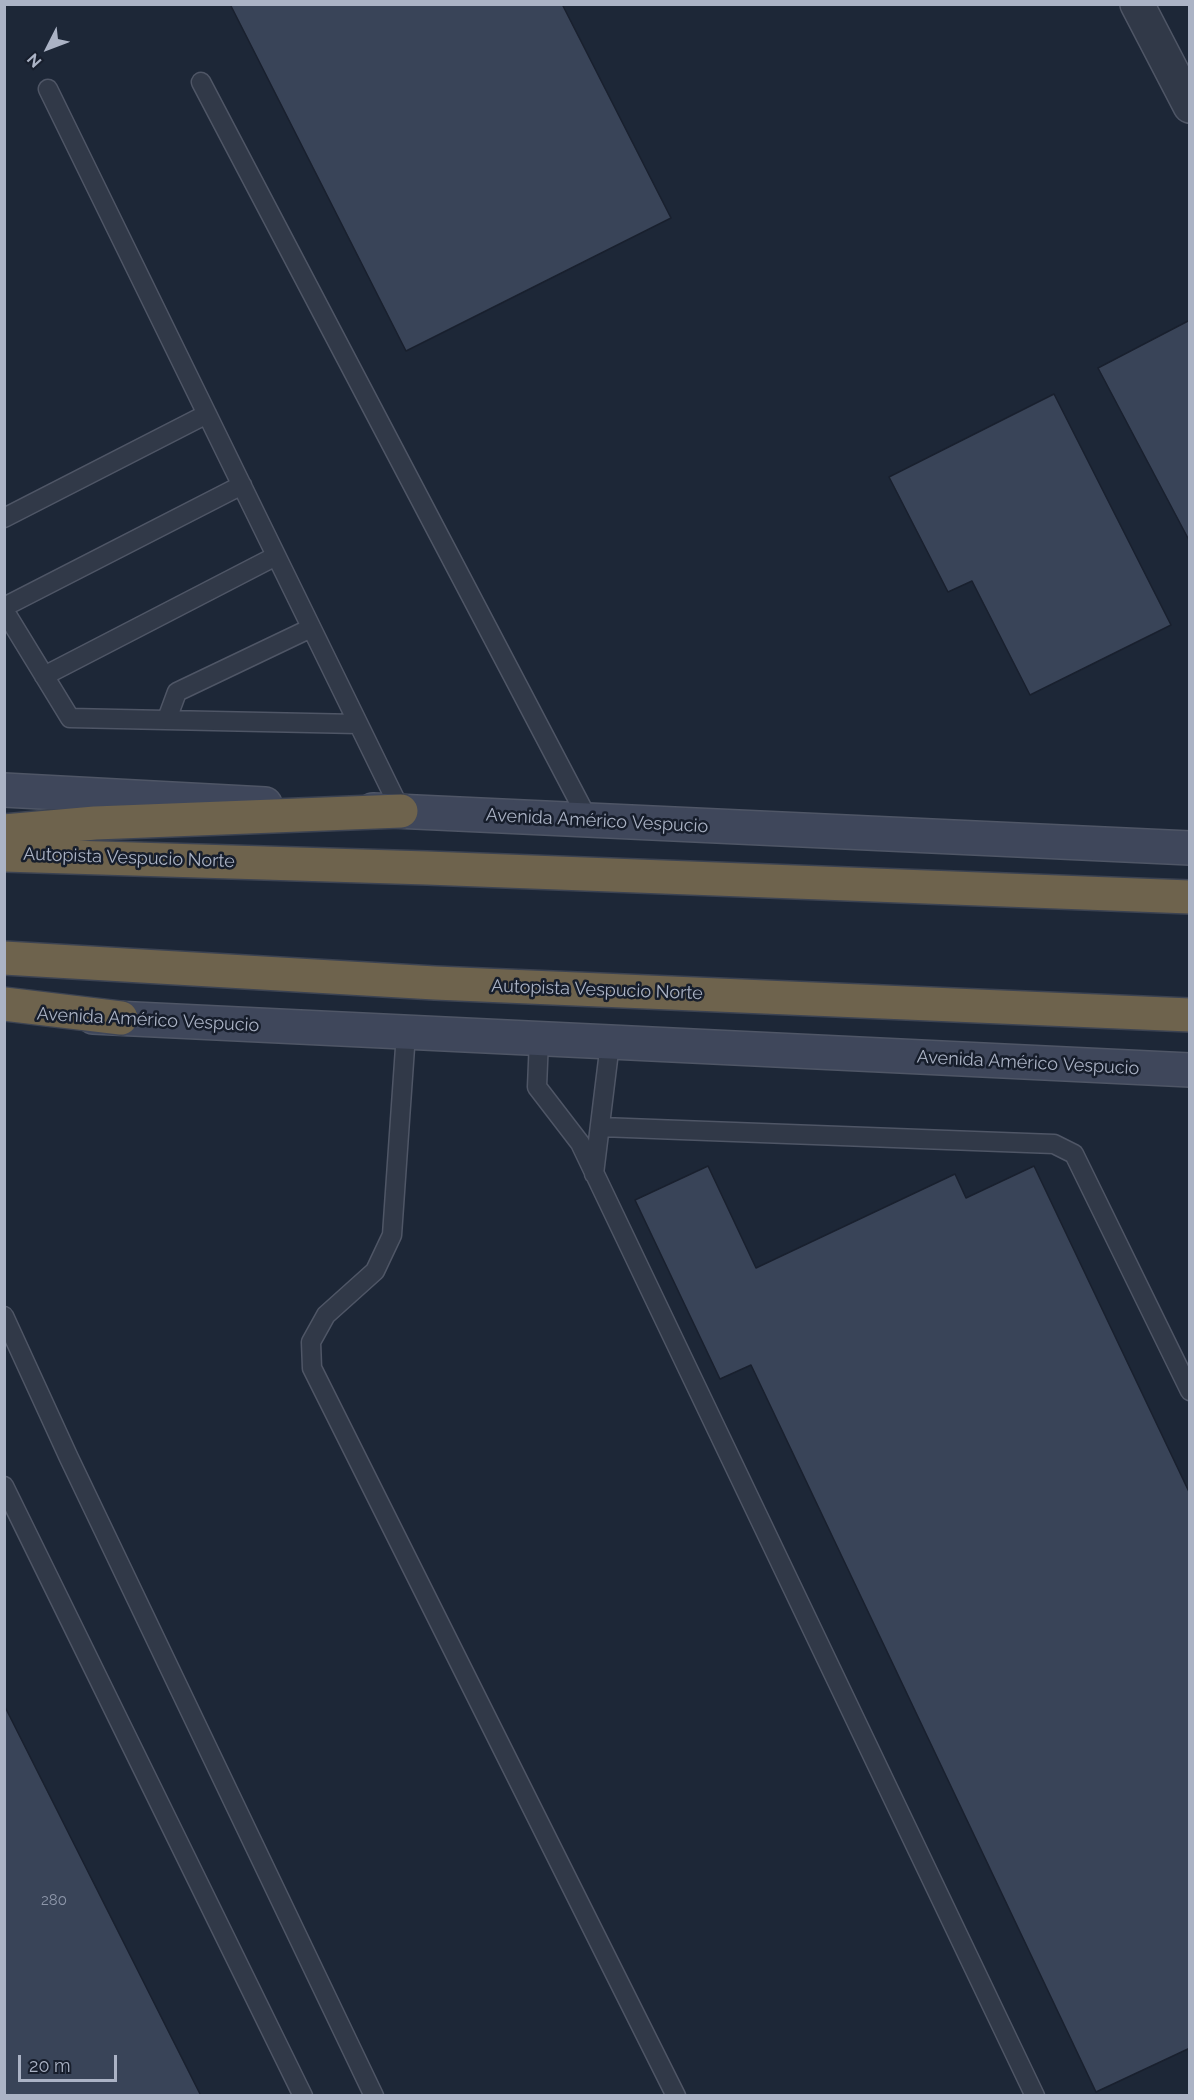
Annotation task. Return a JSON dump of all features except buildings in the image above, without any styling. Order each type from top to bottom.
[{"type":"highway","points":[[4,831],[95,823],[400,811]]},
{"type":"highway","name":"Autopista Vespucio Norte","points":[[4,855],[379,866],[1190,897]]},
{"type":"highway","name":"Autopista Vespucio Norte","points":[[4,958],[435,983],[1190,1015]]},
{"type":"highway","points":[[4,1004],[121,1018]]},
{"type":"main road","name":"Avenida Américo Vespucio","points":[[4,790],[1190,848]]},
{"type":"main road","name":"Avenida Américo Vespucio","points":[[4,1014],[1190,1070]]},
{"type":"street","points":[[1137,4],[1190,106]]},
{"type":"lane","points":[[201,82],[589,820]]},
{"type":"lane","points":[[48,89],[400,811]]},
{"type":"lane","points":[[4,518],[207,414]]},
{"type":"lane","points":[[242,485],[4,609],[70,718],[358,724]]},
{"type":"lane","points":[[44,676],[276,556]]},
{"type":"lane","points":[[167,719],[177,692],[311,628]]},
{"type":"lane","points":[[406,1033],[392,1235],[375,1271],[326,1315],[311,1342],[312,1368],[676,2096]]},
{"type":"lane","points":[[539,1039],[537,1088],[580,1143],[1035,2096]]},
{"type":"lane","points":[[594,1174],[610,1043]]},
{"type":"lane","points":[[601,1127],[1054,1144],[1074,1154],[1190,1391]]},
{"type":"lane","points":[[4,1316],[74,1468],[374,2096]]},
{"type":"lane","points":[[4,1486],[303,2096]]}]
